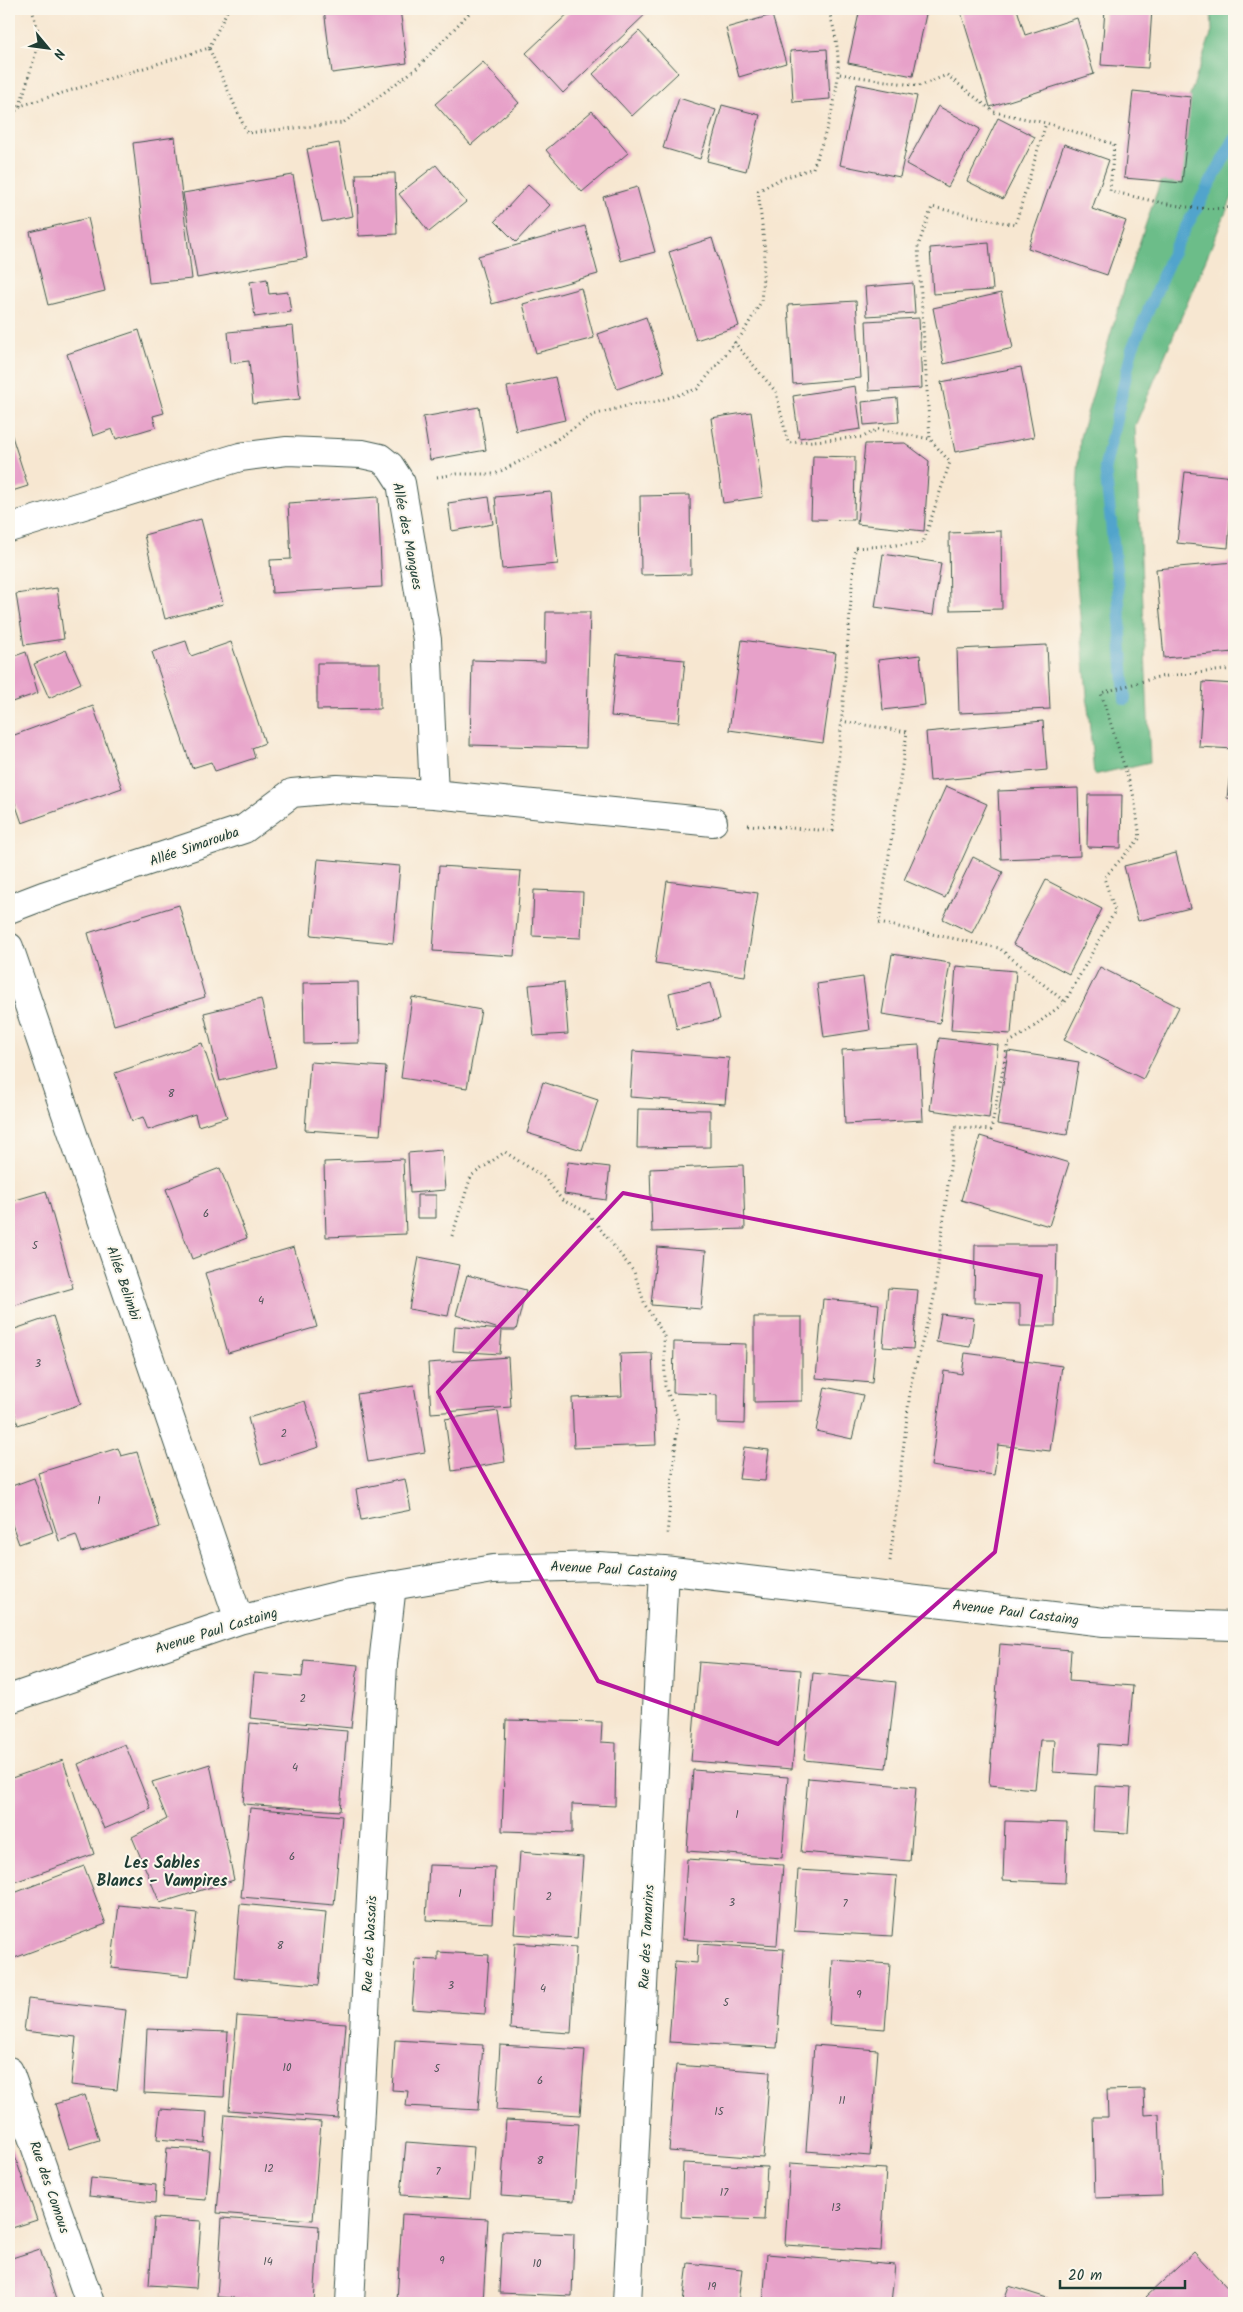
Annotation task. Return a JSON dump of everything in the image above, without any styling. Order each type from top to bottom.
[{"type":"street","name":"Allée des Mangues","points":[[9,528],[240,457],[287,451],[362,454],[380,458],[390,466],[401,483],[427,640],[434,794]]},
{"type":"street","name":"Allée Simarouba","points":[[9,909],[244,829],[292,793],[337,790],[434,794],[713,822]]},
{"type":"street","name":"Allée Belimbi","points":[[9,947],[239,1620]]},
{"type":"street","name":"Avenue Paul Castaing","points":[[9,1699],[239,1620],[392,1585],[502,1568],[598,1566],[664,1570],[1104,1622],[1234,1626]]},
{"type":"street","name":"Rue des Tamarins","points":[[627,2303],[664,1570]]},
{"type":"street","name":"Rue des Wassaïs","points":[[350,2303],[383,1674],[392,1585]]},
{"type":"street","name":"Rue des Comous","points":[[9,2071],[90,2303]]},
{"type":"path","points":[[9,118],[20,106],[40,38],[32,9]]},
{"type":"path","points":[[20,106],[209,48],[228,9]]},
{"type":"path","points":[[209,48],[247,134],[343,123],[417,68],[473,9]]},
{"type":"path","points":[[401,483],[457,474],[496,474],[538,452],[593,415],[630,405],[655,402],[697,389],[743,333],[760,302],[765,250],[758,191],[778,180],[812,168],[828,126],[840,74],[836,30],[828,9]]},
{"type":"path","points":[[840,74],[919,86],[947,75],[994,112],[1046,123],[1114,144],[1110,191],[1174,206],[1223,209],[1234,207]]},
{"type":"path","points":[[713,822],[834,830],[855,548],[923,543],[950,462],[930,439],[918,246],[932,207],[1015,225],[1046,123]]},
{"type":"path","points":[[734,342],[776,392],[788,443],[862,437],[878,429],[930,439]]},
{"type":"path","points":[[886,1596],[911,1383],[934,1298],[955,1126],[991,1130],[1008,1043],[1028,1032],[1065,1002],[1115,911],[1104,878],[1140,838],[1134,797],[1101,693],[1158,677],[1234,669]]},
{"type":"path","points":[[841,721],[907,732],[879,923],[999,948],[1065,1002]]},
{"type":"path","points":[[452,1236],[471,1176],[505,1152],[545,1178],[562,1200],[587,1212],[634,1272],[645,1305],[664,1335],[666,1386],[678,1419],[664,1570]]},
{"type":"highlighted area","points":[[623,1193],[1041,1276],[995,1552],[778,1744],[598,1681],[438,1392]]},
{"type":"green space","points":[[1211,9],[1234,9],[1234,193],[1135,426],[1150,762],[1094,775],[1074,547],[1080,437],[1127,279],[1212,31]]},
{"type":"building","points":[[324,9],[400,9],[407,63],[332,73]]},
{"type":"building","points":[[573,9],[651,9],[563,93],[526,53]]},
{"type":"building","points":[[860,9],[903,9],[926,14],[913,76],[848,63]]},
{"type":"building","points":[[960,9],[1017,9],[1025,35],[1077,18],[1094,74],[990,107]]},
{"type":"building","points":[[1105,9],[1152,9],[1148,68],[1101,65]]},
{"type":"building","points":[[772,15],[786,63],[739,77],[726,28]]},
{"type":"building","points":[[639,31],[678,73],[632,116],[593,74]]},
{"type":"building","points":[[827,49],[830,99],[793,102],[790,51]]},
{"type":"building","points":[[483,62],[519,103],[471,145],[435,104]]},
{"type":"building","points":[[857,84],[917,96],[900,177],[840,165]]},
{"type":"building","points":[[1133,91],[1191,97],[1182,183],[1124,178]]},
{"type":"building","points":[[679,98],[716,110],[700,159],[663,148]]},
{"type":"building","points":[[722,105],[760,115],[746,171],[707,161]]},
{"type":"building","points":[[938,106],[980,129],[948,187],[906,164]]},
{"type":"building","points":[[592,111],[628,153],[582,192],[546,150]]},
{"type":"building","points":[[998,118],[1035,137],[1003,199],[967,181]]},
{"type":"building","points":[[175,137],[192,279],[149,283],[133,143]]},
{"type":"building","points":[[339,143],[353,216],[322,222],[307,149]]},
{"type":"building","points":[[1064,144],[1109,160],[1092,209],[1126,221],[1107,275],[1028,248]]},
{"type":"building","points":[[436,165],[466,202],[429,232],[399,194]]},
{"type":"building","points":[[395,173],[397,234],[359,236],[356,174]]},
{"type":"building","points":[[293,175],[307,258],[197,278],[183,193]]},
{"type":"building","points":[[528,185],[550,205],[516,242],[495,221]]},
{"type":"building","points":[[637,187],[655,252],[621,261],[603,197]]},
{"type":"building","points":[[88,218],[105,291],[48,305],[30,232]]},
{"type":"building","points":[[585,226],[598,274],[492,304],[478,256]]},
{"type":"building","points":[[712,238],[739,326],[696,340],[669,252]]},
{"type":"building","points":[[989,243],[993,290],[933,294],[930,248]]},
{"type":"building","points":[[267,279],[269,294],[288,292],[291,312],[255,317],[250,282]]},
{"type":"building","points":[[913,283],[915,313],[867,316],[865,287]]},
{"type":"building","points":[[581,288],[594,338],[536,353],[523,304]]},
{"type":"building","points":[[1001,293],[1013,348],[944,364],[933,308]]},
{"type":"building","points":[[856,301],[861,378],[793,384],[788,305]]},
{"type":"building","points":[[646,317],[664,372],[617,389],[598,334]]},
{"type":"building","points":[[919,318],[922,388],[869,391],[866,321]]},
{"type":"building","points":[[293,326],[300,399],[253,404],[249,361],[231,363],[228,332]]},
{"type":"building","points":[[139,330],[164,413],[153,416],[156,427],[116,439],[112,429],[93,436],[67,354]]},
{"type":"building","points":[[1021,367],[1034,437],[955,452],[941,382]]},
{"type":"building","points":[[555,377],[565,420],[516,431],[507,387]]},
{"type":"building","points":[[855,386],[861,429],[799,438],[793,396]]},
{"type":"building","points":[[897,398],[899,422],[864,425],[862,402]]},
{"type":"building","points":[[479,407],[486,450],[430,460],[423,417]]},
{"type":"building","points":[[751,412],[763,497],[723,503],[711,418]]},
{"type":"building","points":[[9,427],[28,486],[9,492]]},
{"type":"building","points":[[905,443],[929,461],[924,531],[857,524],[865,444]]},
{"type":"building","points":[[813,456],[855,457],[854,520],[811,519]]},
{"type":"building","points":[[1185,472],[1234,477],[1228,548],[1177,543]]},
{"type":"building","points":[[551,492],[558,564],[502,569],[495,497]]},
{"type":"building","points":[[690,495],[691,574],[641,575],[640,496]]},
{"type":"building","points":[[378,497],[382,587],[272,593],[270,560],[291,559],[288,503]]},
{"type":"building","points":[[489,497],[493,524],[452,531],[448,503]]},
{"type":"building","points":[[201,519],[223,604],[165,619],[144,535]]},
{"type":"building","points":[[1001,531],[1002,609],[950,610],[949,533]]},
{"type":"building","points":[[883,554],[941,563],[933,615],[875,607]]},
{"type":"building","points":[[1234,562],[1234,652],[1164,658],[1156,569]]},
{"type":"building","points":[[57,588],[64,639],[24,645],[16,594]]},
{"type":"building","points":[[546,612],[590,612],[586,748],[470,745],[472,660],[545,662]]},
{"type":"building","points":[[9,636],[13,646],[9,648]]},
{"type":"building","points":[[742,640],[836,653],[823,743],[729,730]]},
{"type":"building","points":[[186,641],[191,656],[231,642],[265,743],[252,748],[255,758],[215,771],[211,762],[192,768],[152,652]]},
{"type":"building","points":[[1047,645],[1050,709],[959,713],[957,649]]},
{"type":"building","points":[[66,650],[81,683],[49,698],[34,664]]},
{"type":"building","points":[[26,652],[38,693],[9,703],[9,658]]},
{"type":"building","points":[[617,654],[685,660],[679,722],[611,716]]},
{"type":"building","points":[[920,655],[925,705],[883,710],[878,660]]},
{"type":"building","points":[[317,663],[380,663],[380,709],[317,710]]},
{"type":"building","points":[[1203,682],[1234,684],[1234,749],[1199,747]]},
{"type":"building","points":[[93,706],[122,788],[22,823],[9,786],[9,737]]},
{"type":"building","points":[[1043,721],[1047,770],[930,781],[926,732]]},
{"type":"building","points":[[1232,756],[1234,757],[1234,799],[1227,798]]},
{"type":"building","points":[[946,786],[987,804],[945,898],[904,880]]},
{"type":"building","points":[[1078,788],[1080,856],[1001,859],[998,791]]},
{"type":"building","points":[[1088,795],[1122,795],[1121,848],[1087,847]]},
{"type":"building","points":[[1176,853],[1190,908],[1138,921],[1124,866]]},
{"type":"building","points":[[973,857],[1003,872],[972,933],[943,919]]},
{"type":"building","points":[[318,859],[400,866],[393,943],[311,935]]},
{"type":"building","points":[[439,866],[521,871],[514,956],[433,951]]},
{"type":"building","points":[[1046,880],[1102,909],[1069,974],[1013,944]]},
{"type":"building","points":[[667,881],[758,893],[745,976],[655,963]]},
{"type":"building","points":[[534,890],[583,892],[581,938],[532,936]]},
{"type":"building","points":[[179,905],[205,997],[114,1025],[88,933]]},
{"type":"building","points":[[892,954],[950,963],[940,1023],[882,1014]]},
{"type":"building","points":[[956,966],[1016,971],[1011,1034],[951,1030]]},
{"type":"building","points":[[1100,967],[1179,1007],[1143,1079],[1064,1040]]},
{"type":"building","points":[[863,977],[870,1030],[824,1037],[817,984]]},
{"type":"building","points":[[358,982],[359,1043],[304,1044],[303,983]]},
{"type":"building","points":[[564,982],[568,1034],[534,1036],[529,985]]},
{"type":"building","points":[[711,983],[720,1019],[677,1029],[669,993]]},
{"type":"building","points":[[412,997],[481,1010],[467,1088],[401,1078]]},
{"type":"building","points":[[261,999],[276,1067],[220,1081],[204,1013]]},
{"type":"building","points":[[939,1038],[998,1045],[989,1118],[930,1110]]},
{"type":"building","points":[[202,1043],[227,1117],[198,1126],[195,1114],[148,1130],[143,1117],[132,1121],[115,1073]]},
{"type":"building","points":[[919,1045],[923,1120],[845,1124],[842,1050]]},
{"type":"building","points":[[633,1051],[729,1058],[725,1104],[630,1097]]},
{"type":"building","points":[[1008,1051],[1079,1062],[1067,1135],[997,1124]]},
{"type":"building","points":[[310,1062],[386,1067],[380,1135],[305,1130]]},
{"type":"building","points":[[543,1082],[598,1100],[582,1150],[527,1133]]},
{"type":"building","points":[[638,1109],[710,1110],[710,1147],[637,1148]]},
{"type":"building","points":[[980,1136],[1069,1163],[1049,1226],[961,1200]]},
{"type":"building","points":[[442,1150],[445,1190],[410,1193],[408,1153]]},
{"type":"building","points":[[403,1159],[406,1234],[326,1237],[324,1162]]},
{"type":"building","points":[[568,1162],[610,1167],[606,1200],[564,1194]]},
{"type":"building","points":[[743,1165],[745,1229],[652,1232],[650,1169]]},
{"type":"building","points":[[220,1168],[247,1238],[192,1259],[166,1189]]},
{"type":"building","points":[[46,1191],[73,1288],[9,1307],[9,1202]]},
{"type":"building","points":[[417,1195],[436,1195],[436,1218],[417,1218]]},
{"type":"building","points":[[975,1245],[1057,1245],[1055,1326],[1020,1326],[1020,1304],[974,1303]]},
{"type":"building","points":[[294,1247],[317,1327],[228,1353],[205,1273]]},
{"type":"building","points":[[657,1247],[706,1251],[701,1309],[651,1305]]},
{"type":"building","points":[[419,1257],[459,1265],[448,1316],[409,1309]]},
{"type":"building","points":[[467,1275],[526,1290],[516,1330],[502,1330],[456,1315]]},
{"type":"building","points":[[888,1288],[918,1290],[913,1349],[883,1347]]},
{"type":"building","points":[[823,1299],[879,1304],[872,1383],[816,1378]]},
{"type":"building","points":[[941,1314],[974,1318],[970,1347],[936,1342]]},
{"type":"building","points":[[53,1316],[81,1404],[18,1425],[9,1396],[9,1331]]},
{"type":"building","points":[[754,1317],[802,1317],[802,1401],[754,1402]]},
{"type":"building","points":[[455,1326],[502,1330],[500,1354],[453,1351]]},
{"type":"building","points":[[674,1342],[746,1344],[744,1424],[717,1423],[717,1395],[673,1393]]},
{"type":"building","points":[[652,1353],[656,1445],[574,1448],[572,1398],[622,1396],[620,1354]]},
{"type":"building","points":[[965,1353],[1062,1366],[1050,1451],[998,1445],[994,1475],[931,1466],[944,1371],[962,1374]]},
{"type":"building","points":[[508,1357],[511,1407],[431,1413],[428,1363]]},
{"type":"building","points":[[414,1385],[425,1452],[368,1462],[357,1394]]},
{"type":"building","points":[[825,1387],[863,1395],[852,1439],[816,1431]]},
{"type":"building","points":[[305,1401],[319,1447],[261,1465],[248,1418]]},
{"type":"building","points":[[498,1411],[505,1462],[452,1471],[445,1419]]},
{"type":"building","points":[[744,1447],[769,1450],[765,1481],[739,1479]]},
{"type":"building","points":[[118,1448],[121,1456],[137,1452],[160,1527],[82,1552],[76,1535],[59,1541],[38,1473]]},
{"type":"building","points":[[34,1478],[53,1532],[19,1544],[9,1516],[9,1487]]},
{"type":"building","points":[[405,1479],[411,1510],[361,1520],[356,1489]]},
{"type":"building","points":[[1000,1644],[1071,1650],[1069,1681],[1133,1686],[1128,1746],[1099,1744],[1097,1775],[1053,1772],[1055,1740],[1040,1740],[1035,1789],[989,1785]]},
{"type":"building","points":[[304,1660],[358,1665],[351,1728],[250,1718],[254,1673],[302,1677]]},
{"type":"building","points":[[699,1662],[801,1670],[792,1769],[691,1761]]},
{"type":"building","points":[[813,1673],[896,1682],[886,1768],[804,1760]]},
{"type":"building","points":[[506,1720],[602,1722],[601,1742],[616,1743],[615,1806],[572,1804],[572,1833],[502,1831]]},
{"type":"building","points":[[250,1723],[347,1731],[340,1811],[243,1804]]},
{"type":"building","points":[[125,1744],[151,1809],[104,1829],[78,1764]]},
{"type":"building","points":[[63,1760],[94,1854],[9,1884],[9,1779]]},
{"type":"building","points":[[210,1764],[234,1880],[160,1903],[132,1837],[167,1819],[152,1782]]},
{"type":"building","points":[[693,1770],[788,1777],[782,1858],[687,1851]]},
{"type":"building","points":[[808,1778],[916,1787],[910,1861],[801,1852]]},
{"type":"building","points":[[1095,1786],[1131,1788],[1128,1833],[1093,1831]]},
{"type":"building","points":[[250,1808],[342,1816],[334,1905],[241,1897]]},
{"type":"building","points":[[1005,1821],[1067,1823],[1065,1883],[1003,1880]]},
{"type":"building","points":[[520,1852],[583,1857],[577,1938],[514,1934]]},
{"type":"building","points":[[687,1859],[783,1865],[777,1945],[682,1939]]},
{"type":"building","points":[[429,1865],[495,1867],[492,1923],[426,1920]]},
{"type":"building","points":[[84,1866],[106,1924],[9,1960],[9,1895]]},
{"type":"building","points":[[798,1870],[897,1876],[892,1936],[794,1931]]},
{"type":"building","points":[[240,1904],[326,1912],[319,1985],[234,1978]]},
{"type":"building","points":[[119,1905],[197,1913],[189,1976],[111,1968]]},
{"type":"building","points":[[515,1943],[576,1947],[571,2033],[510,2029]]},
{"type":"building","points":[[698,1944],[784,1949],[777,2048],[669,2042],[675,1961],[697,1963]]},
{"type":"building","points":[[438,1952],[489,1955],[485,2014],[412,2009],[416,1959],[438,1960]]},
{"type":"building","points":[[833,1960],[890,1964],[885,2029],[829,2025]]},
{"type":"building","points":[[28,1999],[126,2010],[117,2090],[71,2085],[76,2037],[24,2031]]},
{"type":"building","points":[[237,2016],[346,2024],[338,2118],[229,2110]]},
{"type":"building","points":[[147,2029],[228,2032],[224,2097],[144,2093]]},
{"type":"building","points":[[395,2040],[483,2045],[478,2110],[406,2106],[408,2091],[392,2090]]},
{"type":"building","points":[[500,2045],[585,2050],[580,2115],[496,2110]]},
{"type":"building","points":[[814,2045],[878,2050],[870,2156],[806,2151]]},
{"type":"building","points":[[676,2065],[770,2072],[763,2158],[669,2151]]},
{"type":"building","points":[[1144,2089],[1145,2115],[1159,2114],[1162,2196],[1095,2198],[1093,2117],[1108,2117],[1107,2090]]},
{"type":"building","points":[[85,2095],[99,2140],[69,2149],[55,2104]]},
{"type":"building","points":[[160,2109],[207,2112],[205,2143],[157,2139]]},
{"type":"building","points":[[225,2114],[321,2122],[313,2220],[217,2213]]},
{"type":"building","points":[[506,2120],[579,2124],[574,2201],[501,2196]]},
{"type":"building","points":[[406,2142],[474,2147],[470,2199],[401,2195]]},
{"type":"building","points":[[12,2148],[37,2220],[9,2229],[9,2149]]},
{"type":"building","points":[[167,2148],[210,2150],[206,2200],[163,2197]]},
{"type":"building","points":[[683,2163],[767,2167],[764,2220],[681,2217]]},
{"type":"building","points":[[790,2163],[886,2169],[881,2251],[785,2245]]},
{"type":"building","points":[[91,2178],[156,2185],[155,2203],[89,2196]]},
{"type":"building","points":[[402,2214],[488,2219],[483,2303],[397,2302]]},
{"type":"building","points":[[154,2218],[201,2221],[196,2288],[149,2285]]},
{"type":"building","points":[[222,2218],[319,2226],[314,2303],[217,2297]]},
{"type":"building","points":[[502,2231],[574,2234],[572,2296],[499,2293]]},
{"type":"building","points":[[40,2249],[57,2303],[9,2303],[9,2259]]},
{"type":"building","points":[[1194,2252],[1234,2295],[1234,2303],[1151,2303],[1146,2297]]},
{"type":"building","points":[[767,2254],[895,2265],[891,2303],[763,2303]]},
{"type":"building","points":[[688,2263],[742,2269],[738,2303],[683,2303]]},
{"type":"building","points":[[1009,2286],[1063,2303],[1003,2303]]},
{"type":"waterway","points":[[1125,699],[1118,588],[1105,467],[1132,349],[1175,247],[1234,140]]},
{"type":"district","name":"Les Sables Blancs - Vampires","points":[[162,1871]]}]
